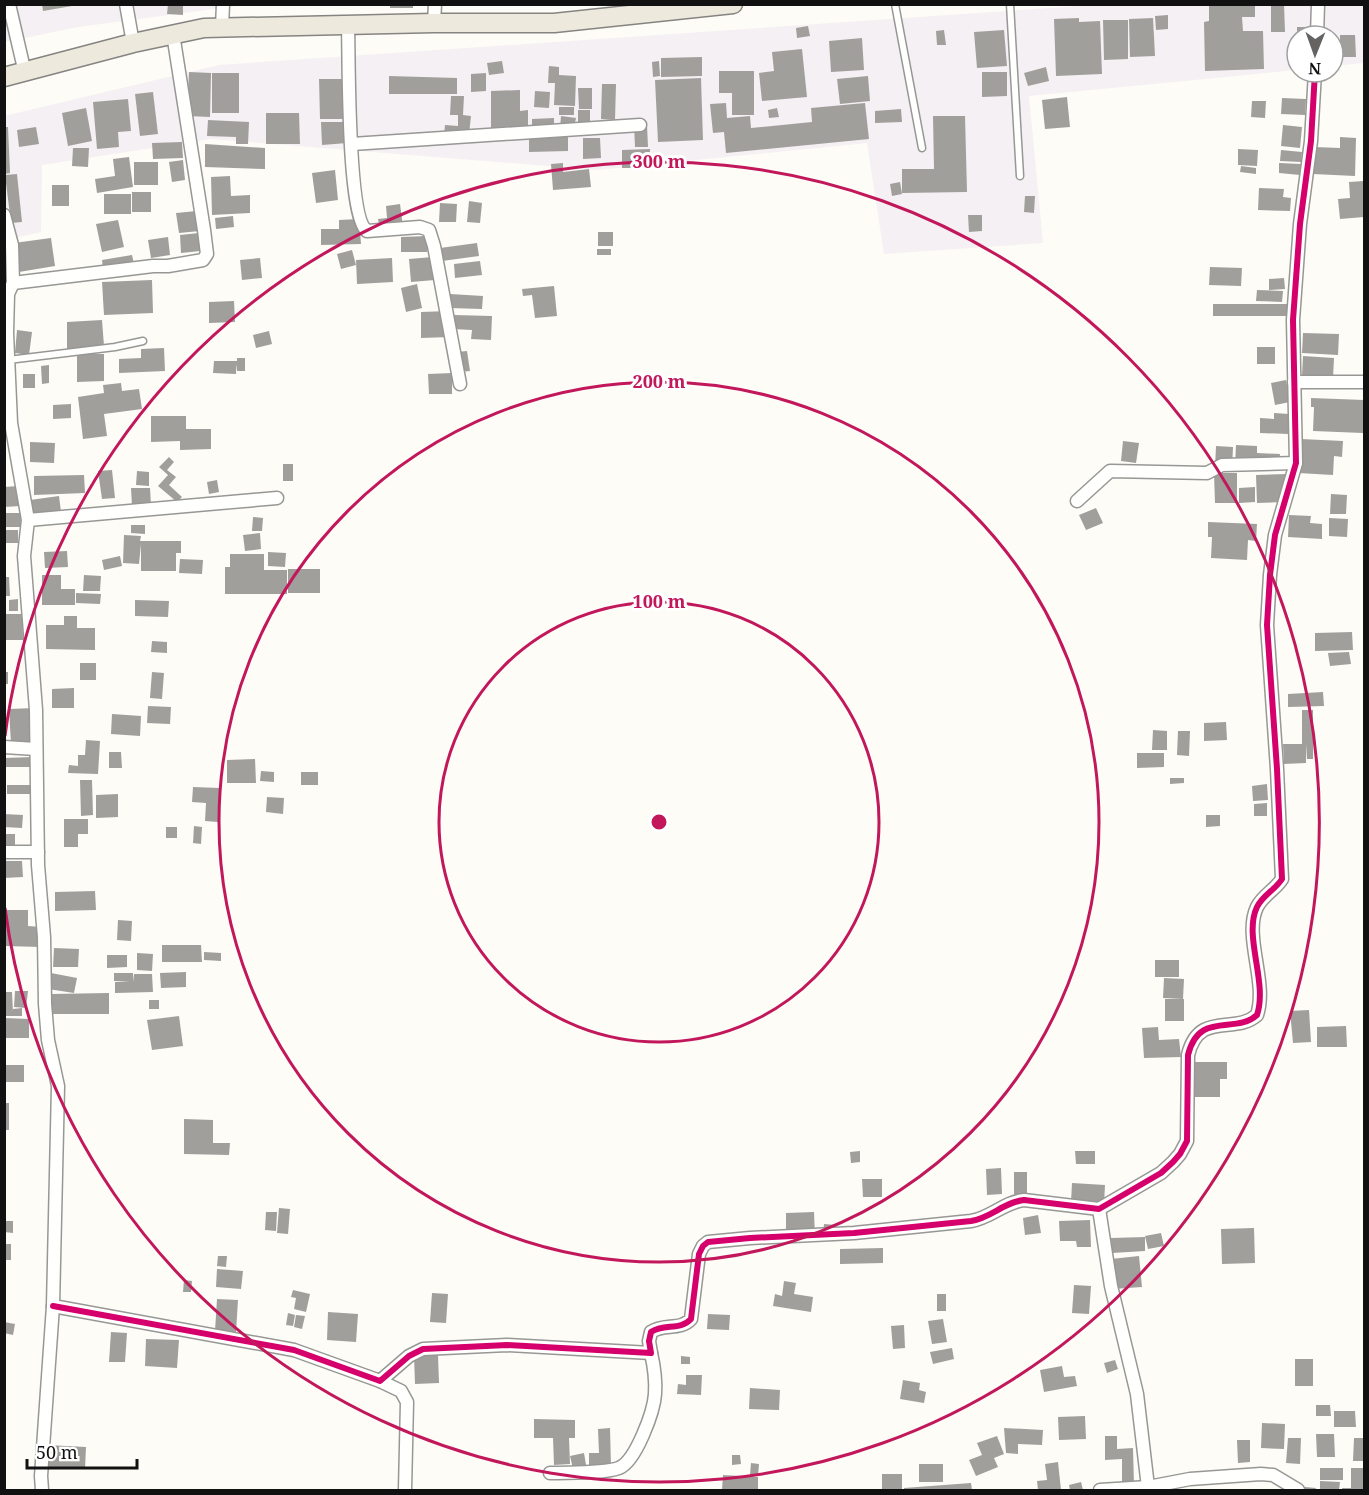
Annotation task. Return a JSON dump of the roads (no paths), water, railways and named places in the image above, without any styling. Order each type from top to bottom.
[{"type":"main road","points":[[4,77],[133,43],[204,28],[348,24],[435,14],[555,23],[733,4]]},
{"type":"street","points":[[9,4],[25,73]]},
{"type":"street","points":[[126,4],[133,43]]},
{"type":"street","points":[[222,27],[223,4]]},
{"type":"street","points":[[1317,24],[1318,4]]},
{"type":"street","points":[[348,24],[354,189],[363,229],[380,232],[420,227],[429,230],[460,384]]},
{"type":"street","points":[[13,283],[168,266],[203,260],[207,254],[173,34]]},
{"type":"street","points":[[550,1473],[619,1468],[627,1463],[634,1453],[652,1410],[655,1394],[649,1341],[651,1332],[656,1328],[681,1326],[691,1319],[699,1254],[708,1242],[741,1238],[854,1233],[971,1221],[990,1216],[1015,1201],[1024,1200],[1099,1209],[1161,1173],[1180,1154],[1187,1141],[1188,1055],[1191,1043],[1198,1034],[1209,1028],[1254,1018],[1259,1009],[1259,981],[1253,920],[1256,909],[1263,898],[1278,886],[1282,879],[1268,636],[1270,575],[1275,536],[1296,463],[1293,320],[1295,275],[1311,141],[1314,84]]},
{"type":"street","points":[[352,144],[640,125]]},
{"type":"street","points":[[4,214],[12,245],[13,283],[8,294],[7,360],[13,440],[28,520],[24,556],[36,710],[38,852],[44,937],[45,1004],[48,1040],[58,1086],[53,1306],[40,1476],[42,1491]]},
{"type":"street","points":[[1294,382],[1365,382]]},
{"type":"street","points":[[1077,501],[1110,471],[1208,473],[1222,465],[1296,463]]},
{"type":"street","points":[[28,520],[277,498]]},
{"type":"street","points":[[4,747],[36,749]]},
{"type":"street","points":[[4,852],[38,852]]},
{"type":"street","points":[[1099,1209],[1111,1286],[1137,1394],[1148,1487]]},
{"type":"street","points":[[53,1306],[294,1350],[380,1381],[401,1391],[407,1402],[405,1491]]},
{"type":"street","points":[[380,1381],[409,1356],[423,1349],[507,1345],[651,1353]]},
{"type":"street","points":[[1100,1491],[1190,1485],[1261,1474],[1273,1475],[1298,1491]]},
{"type":"lane","points":[[895,4],[922,148]]},
{"type":"lane","points":[[1010,4],[1020,176]]},
{"type":"lane","points":[[7,360],[115,347],[143,341]]}]
